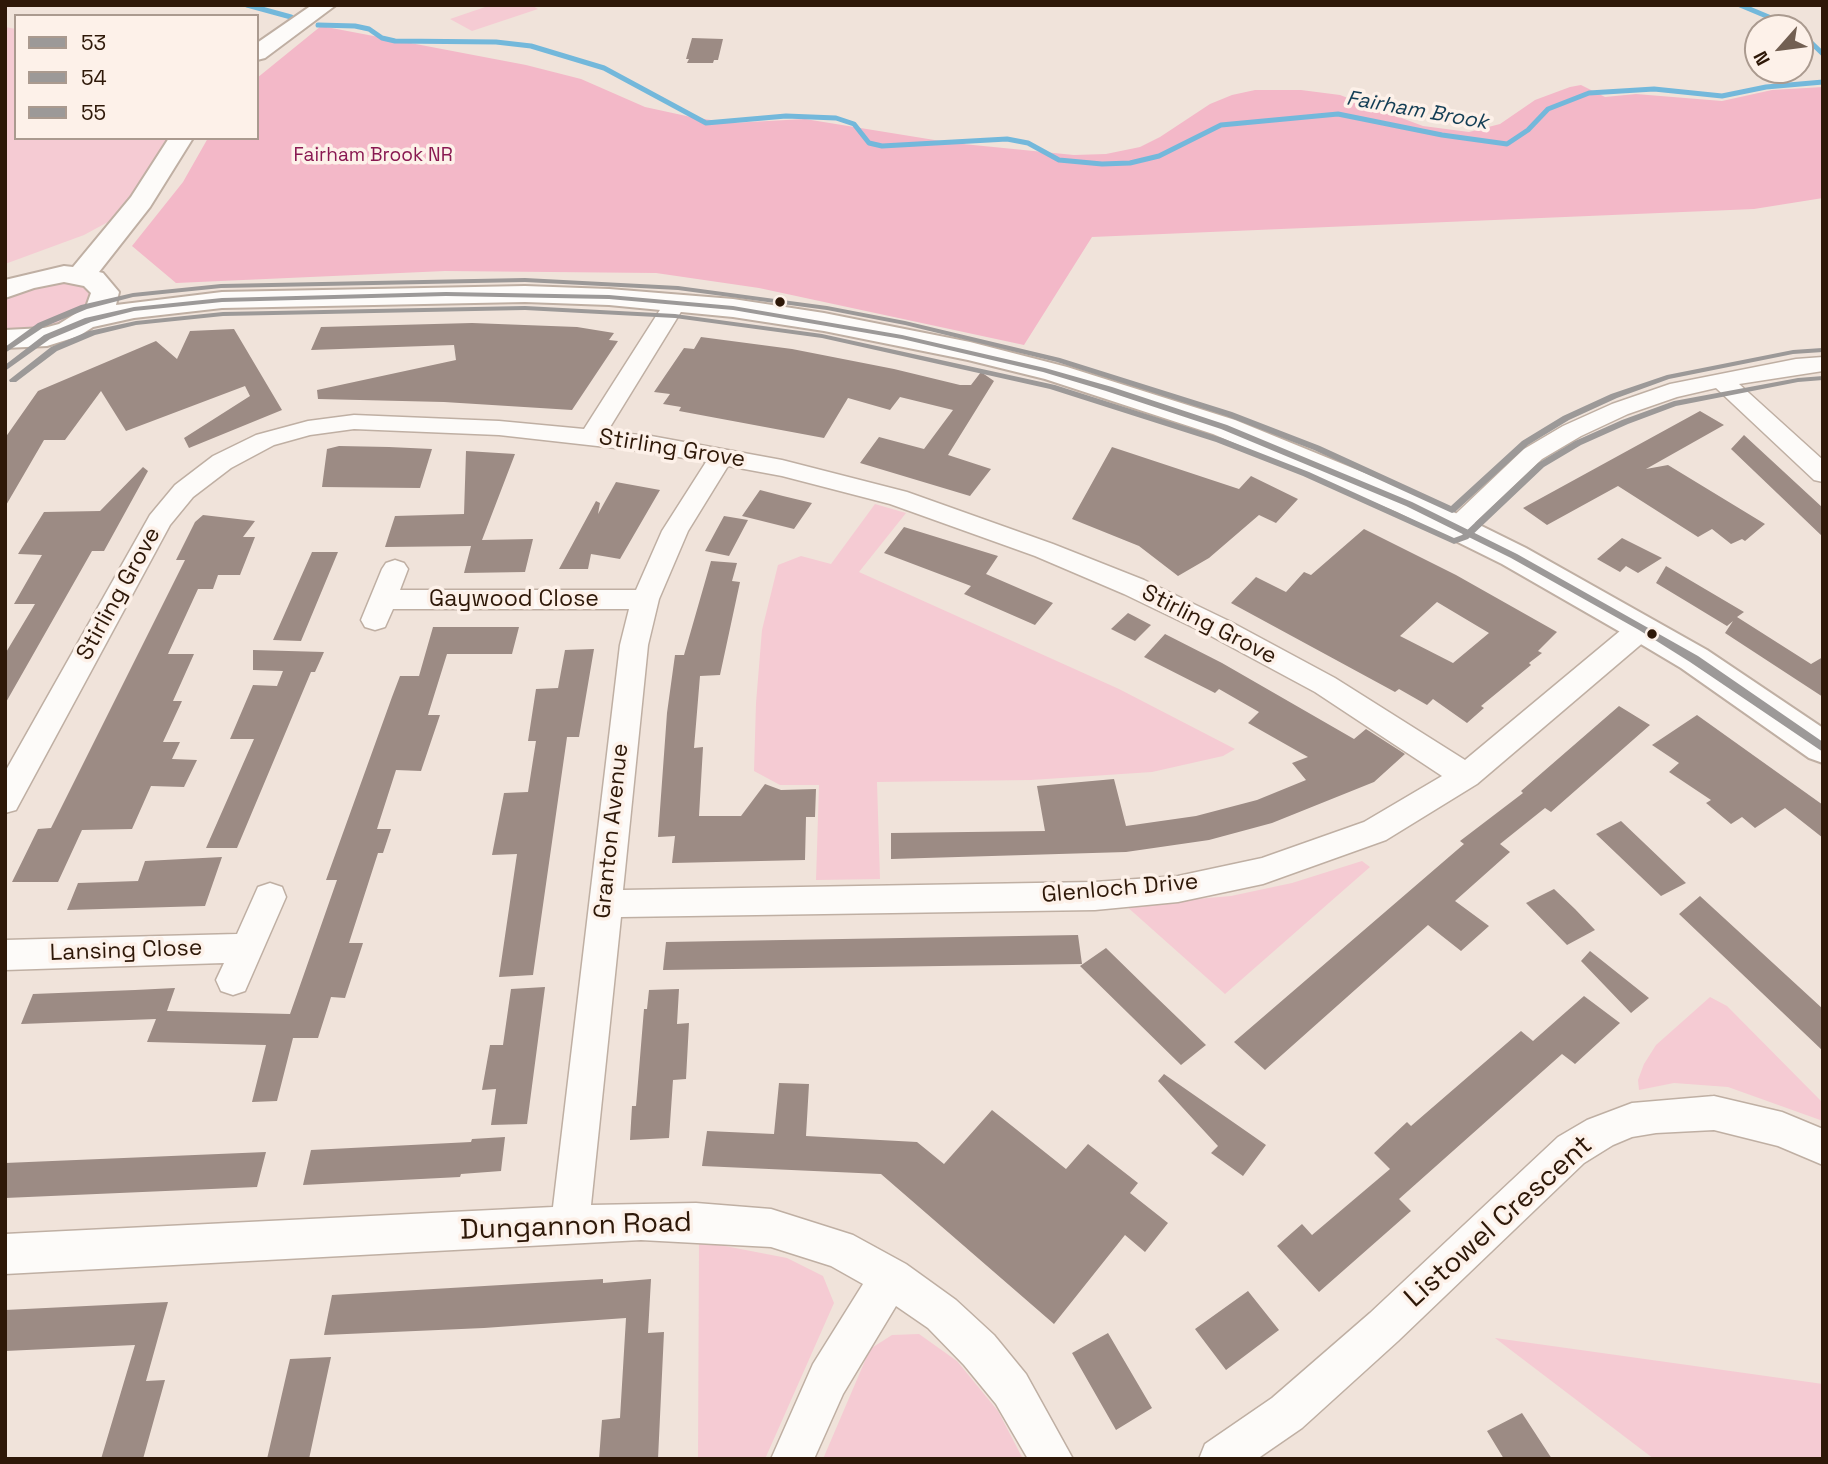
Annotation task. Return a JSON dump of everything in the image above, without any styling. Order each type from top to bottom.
[{"type":"street","points":[[259,51],[326,5]]},
{"type":"street","points":[[81,276],[154,183],[180,140]]},
{"type":"street","points":[[5,290],[45,276],[115,233]]},
{"type":"street","points":[[45,276],[81,276],[93,279],[105,292],[150,297],[205,296],[222,300]]},
{"type":"street","points":[[88,320],[102,306],[105,292]]},
{"type":"street","points":[[5,369],[47,337],[88,320],[134,309],[222,300],[526,294],[676,302],[876,332],[1056,373],[1224,427],[1311,461],[1514,556],[1694,659],[1823,748]]},
{"type":"street","points":[[592,436],[676,302]]},
{"type":"street","points":[[5,339],[47,337]]},
{"type":"street","points":[[1455,527],[1533,454],[1572,431],[1620,408],[1670,391],[1721,380],[1796,366],[1823,365]]},
{"type":"street","points":[[1721,380],[1823,474]]},
{"type":"street","name":"Stirling Grove","points":[[5,801],[159,521],[184,491],[242,450],[286,433],[354,422],[473,426],[592,436],[782,468],[898,498],[977,525],[1134,587],[1221,629],[1325,685],[1466,776]]},
{"type":"street","name":"Granton Avenue","points":[[570,1225],[626,698],[634,645],[645,599],[675,531],[722,456]]},
{"type":"street","name":"Gaywood Close","points":[[395,569],[379,610],[645,599]]},
{"type":"street","name":"Glenloch Drive","points":[[604,904],[1095,896],[1178,888],[1263,871],[1375,831],[1466,776],[1642,628]]},
{"type":"street","points":[[233,980],[270,897]]},
{"type":"street","name":"Lansing Close","points":[[5,955],[247,948]]},
{"type":"street","name":"Listowel Crescent","points":[[1220,1459],[1287,1413],[1384,1327],[1571,1150],[1600,1132],[1632,1120],[1714,1113],[1782,1129],[1823,1147]]},
{"type":"street","name":"Dungannon Road","points":[[5,1254],[570,1225],[696,1222],[771,1228],[839,1249],[892,1278],[942,1314],[979,1350],[1011,1389],[1052,1459]]},
{"type":"street","points":[[792,1459],[828,1378],[869,1310],[892,1278]]},
{"type":"shaded area","points":[[491,5],[531,5],[538,9],[472,31],[450,19]]},
{"type":"shaded area","points":[[5,27],[14,29],[14,140],[167,140],[133,192],[108,222],[84,235],[5,264]]},
{"type":"shaded area","points":[[61,281],[88,289],[91,300],[82,314],[48,329],[5,330],[5,298],[24,288]]},
{"type":"shaded area","points":[[875,504],[906,513],[859,572],[1119,689],[1235,749],[1223,756],[1152,772],[1031,780],[877,782],[880,879],[816,880],[819,785],[780,785],[754,771],[762,630],[778,565],[801,556],[831,564]]},
{"type":"shaded area","points":[[1362,861],[1370,867],[1225,994],[1125,905],[1231,896],[1292,883]]},
{"type":"shaded area","points":[[1710,997],[1727,1006],[1823,1103],[1823,1121],[1728,1087],[1674,1083],[1639,1090],[1638,1080],[1644,1064],[1656,1045]]},
{"type":"shaded area","points":[[699,1241],[787,1258],[823,1276],[834,1303],[765,1459],[698,1459]]},
{"type":"shaded area","points":[[919,1334],[957,1361],[998,1411],[1023,1459],[823,1459],[870,1349],[892,1335]]},
{"type":"shaded area","points":[[1495,1338],[1823,1384],[1823,1459],[1654,1459]]},
{"type":"green space","name":"Fairham Brook NR","points":[[321,26],[526,65],[581,79],[645,107],[691,117],[731,123],[805,119],[953,143],[1074,155],[1106,154],[1140,147],[1210,104],[1255,90],[1301,90],[1340,95],[1423,126],[1469,132],[1500,124],[1535,100],[1581,85],[1605,97],[1636,94],[1722,101],[1772,90],[1823,87],[1823,198],[1754,209],[1092,237],[1024,345],[759,288],[656,273],[445,271],[176,283],[132,246],[183,182],[207,140],[259,140],[259,76]]},
{"type":"building","points":[[692,38],[723,39],[718,60],[713,63],[687,63]]},
{"type":"building","points":[[472,323],[577,327],[614,333],[609,340],[618,341],[572,410],[444,402],[318,399],[317,390],[456,360],[454,345],[311,350],[321,327]]},
{"type":"building","points":[[234,329],[282,410],[189,448],[184,438],[250,396],[245,386],[126,431],[101,391],[65,440],[44,440],[5,507],[5,438],[38,391],[156,341],[177,359],[190,331]]},
{"type":"building","points":[[701,337],[792,349],[960,385],[971,385],[981,372],[994,381],[948,455],[991,469],[970,496],[860,463],[879,437],[924,449],[953,410],[900,397],[890,410],[848,398],[824,438],[679,411],[681,407],[663,404],[670,394],[654,392],[684,348],[694,349]]},
{"type":"building","points":[[1700,411],[1724,425],[1646,469],[1668,465],[1765,524],[1745,541],[1742,539],[1731,544],[1712,529],[1698,537],[1618,486],[1547,525],[1523,508]]},
{"type":"building","points":[[1744,435],[1823,508],[1823,537],[1731,449]]},
{"type":"building","points":[[339,446],[432,449],[420,488],[322,487],[327,449]]},
{"type":"building","points":[[1112,447],[1239,489],[1251,476],[1298,499],[1276,523],[1259,515],[1209,558],[1178,576],[1139,546],[1072,519]]},
{"type":"building","points":[[466,451],[515,454],[482,540],[533,539],[525,572],[464,573],[471,546],[385,547],[395,516],[464,514]]},
{"type":"building","points":[[143,467],[148,471],[104,551],[92,551],[5,704],[5,654],[35,604],[14,604],[42,555],[18,554],[44,512],[100,511]]},
{"type":"building","points":[[616,482],[660,490],[620,559],[591,554],[588,569],[559,569],[596,501],[600,503],[598,514]]},
{"type":"building","points":[[760,490],[812,503],[794,529],[742,516]]},
{"type":"building","points":[[203,515],[255,521],[243,537],[255,537],[240,575],[218,575],[213,589],[198,589],[168,654],[194,654],[173,701],[182,701],[163,742],[180,742],[172,759],[197,760],[184,787],[151,786],[132,829],[82,830],[58,882],[12,882],[38,829],[51,828],[185,560],[176,560],[195,522]]},
{"type":"building","points":[[724,516],[748,520],[729,556],[705,551]]},
{"type":"building","points":[[904,527],[998,556],[986,574],[1053,603],[1035,625],[964,594],[971,586],[884,553]]},
{"type":"building","points":[[1364,529],[1456,575],[1557,632],[1538,651],[1542,653],[1529,663],[1531,665],[1481,706],[1484,708],[1467,723],[1433,699],[1427,705],[1399,689],[1395,692],[1231,603],[1256,577],[1286,592],[1304,572],[1311,575]],"holes":[[[1437,602],[1489,633],[1453,663],[1400,636]]]},
{"type":"building","points":[[1622,538],[1662,558],[1638,573],[1626,566],[1620,572],[1597,559]]},
{"type":"building","points":[[312,552],[338,552],[301,641],[273,640]]},
{"type":"building","points":[[711,561],[737,563],[732,581],[740,582],[720,675],[700,676],[694,748],[703,747],[699,816],[741,816],[765,784],[781,790],[816,789],[815,817],[806,817],[805,860],[672,863],[675,836],[658,837],[667,713],[675,655],[684,655]]},
{"type":"building","points":[[1666,566],[1744,612],[1737,617],[1811,664],[1823,657],[1823,697],[1725,633],[1733,621],[1727,626],[1656,583]]},
{"type":"building","points":[[1128,613],[1151,625],[1135,641],[1111,629]]},
{"type":"building","points":[[433,627],[519,627],[512,654],[447,654],[428,715],[440,715],[421,771],[396,770],[377,829],[391,829],[383,853],[378,853],[349,943],[363,943],[345,998],[331,997],[318,1038],[293,1038],[277,1101],[252,1102],[266,1045],[147,1042],[156,1019],[21,1024],[33,994],[175,988],[167,1011],[290,1014],[337,880],[326,880],[392,697],[400,676],[419,676]]},
{"type":"building","points":[[1165,634],[1222,663],[1354,739],[1366,729],[1405,754],[1374,782],[1272,823],[1209,840],[1126,852],[891,859],[891,833],[1045,831],[1037,786],[1114,779],[1126,826],[1196,816],[1257,800],[1306,780],[1292,763],[1308,757],[1248,723],[1259,712],[1219,689],[1215,693],[1144,657]]},
{"type":"building","points":[[594,649],[579,737],[567,737],[533,975],[499,977],[517,854],[492,855],[504,793],[528,792],[536,741],[528,741],[536,689],[558,688],[565,650]]},
{"type":"building","points":[[253,650],[324,652],[315,672],[311,672],[237,848],[206,848],[254,739],[230,739],[253,685],[277,686],[283,671],[253,670]]},
{"type":"building","points":[[1619,706],[1650,725],[1551,812],[1545,808],[1500,844],[1510,852],[1455,901],[1489,926],[1461,951],[1428,925],[1265,1070],[1234,1042],[1464,844],[1460,841],[1523,793],[1521,791]]},
{"type":"building","points":[[1697,715],[1823,805],[1823,838],[1785,808],[1755,828],[1742,817],[1731,824],[1706,803],[1711,800],[1669,772],[1679,763],[1652,745]]},
{"type":"building","points":[[1621,821],[1686,883],[1661,896],[1596,834]]},
{"type":"building","points":[[222,857],[205,906],[67,910],[78,883],[138,881],[145,861]]},
{"type":"building","points":[[1554,889],[1595,930],[1567,945],[1526,903]]},
{"type":"building","points":[[1700,896],[1823,1009],[1823,1051],[1679,914]]},
{"type":"building","points":[[1078,935],[1082,964],[663,970],[666,942]]},
{"type":"building","points":[[1106,948],[1206,1045],[1181,1065],[1080,966]]},
{"type":"building","points":[[1590,951],[1649,998],[1631,1013],[1581,961]]},
{"type":"building","points":[[545,987],[527,1124],[491,1125],[496,1089],[482,1090],[490,1045],[503,1045],[511,989]]},
{"type":"building","points":[[679,989],[677,1024],[689,1023],[686,1079],[673,1080],[669,1138],[630,1140],[632,1106],[636,1106],[644,1009],[647,1009],[649,990]]},
{"type":"building","points":[[1584,996],[1620,1023],[1575,1064],[1562,1054],[1399,1199],[1411,1211],[1319,1292],[1277,1246],[1302,1224],[1312,1235],[1390,1169],[1374,1153],[1407,1122],[1411,1126],[1521,1031],[1533,1041]]},
{"type":"building","points":[[1164,1074],[1266,1145],[1243,1176],[1211,1153],[1218,1146],[1158,1081]]},
{"type":"building","points":[[779,1083],[809,1084],[806,1136],[917,1142],[944,1164],[992,1110],[1066,1169],[1088,1144],[1138,1183],[1130,1193],[1168,1223],[1145,1252],[1125,1235],[1054,1324],[881,1174],[702,1166],[707,1131],[774,1134]]},
{"type":"building","points":[[505,1137],[501,1171],[461,1174],[460,1177],[303,1185],[311,1150],[471,1142],[472,1139]]},
{"type":"building","points":[[266,1152],[257,1187],[5,1198],[5,1163]]},
{"type":"building","points":[[603,1279],[603,1283],[651,1279],[648,1333],[664,1332],[658,1459],[599,1459],[602,1420],[620,1418],[626,1318],[324,1335],[332,1295]]},
{"type":"building","points":[[1248,1291],[1279,1330],[1226,1370],[1195,1329]]},
{"type":"building","points":[[168,1302],[146,1381],[165,1380],[143,1459],[101,1459],[135,1345],[5,1351],[5,1310]]},
{"type":"building","points":[[1108,1333],[1152,1408],[1116,1430],[1072,1353]]},
{"type":"building","points":[[331,1357],[309,1459],[267,1459],[290,1359]]},
{"type":"building","points":[[1522,1413],[1552,1459],[1504,1459],[1487,1431]]},
{"type":"waterway","name":"Fairham Brook","points":[[247,5],[291,17]]},
{"type":"waterway","points":[[1740,5],[1762,14]]},
{"type":"waterway","name":"Fairham Brook","points":[[318,25],[355,26],[369,29],[382,38],[395,41],[496,42],[531,46],[604,68],[706,123],[786,116],[836,118],[854,124],[869,143],[882,146],[1007,139],[1028,143],[1059,160],[1102,164],[1130,163],[1159,156],[1221,125],[1338,114],[1442,135],[1507,144],[1528,130],[1548,109],[1589,93],[1654,89],[1722,96],[1766,87],[1823,82]]},
{"type":"waterway","points":[[1814,45],[1823,54]]},
{"type":"transit line","name":"55","points":[[5,351],[41,325],[84,307],[133,295],[221,286],[525,280],[678,288],[827,308],[905,323],[1060,360],[1229,414],[1317,448],[1452,510],[1525,443],[1566,418],[1614,396],[1667,377],[1793,352],[1822,350]]},
{"type":"transit line","name":"53","points":[[5,369],[47,337],[88,320],[134,309],[222,300],[446,294],[609,297],[733,308],[902,337],[1045,370],[1109,389],[1224,427],[1409,504],[1514,556],[1642,628],[1694,659],[1823,748]]},
{"type":"transit line","name":"54","points":[[13,380],[54,349],[92,333],[136,323],[223,314],[525,308],[675,316],[822,336],[1052,387],[1219,440],[1306,474],[1454,541],[1465,537],[1541,465],[1578,443],[1625,422],[1674,404],[1798,380],[1823,378]]}]
